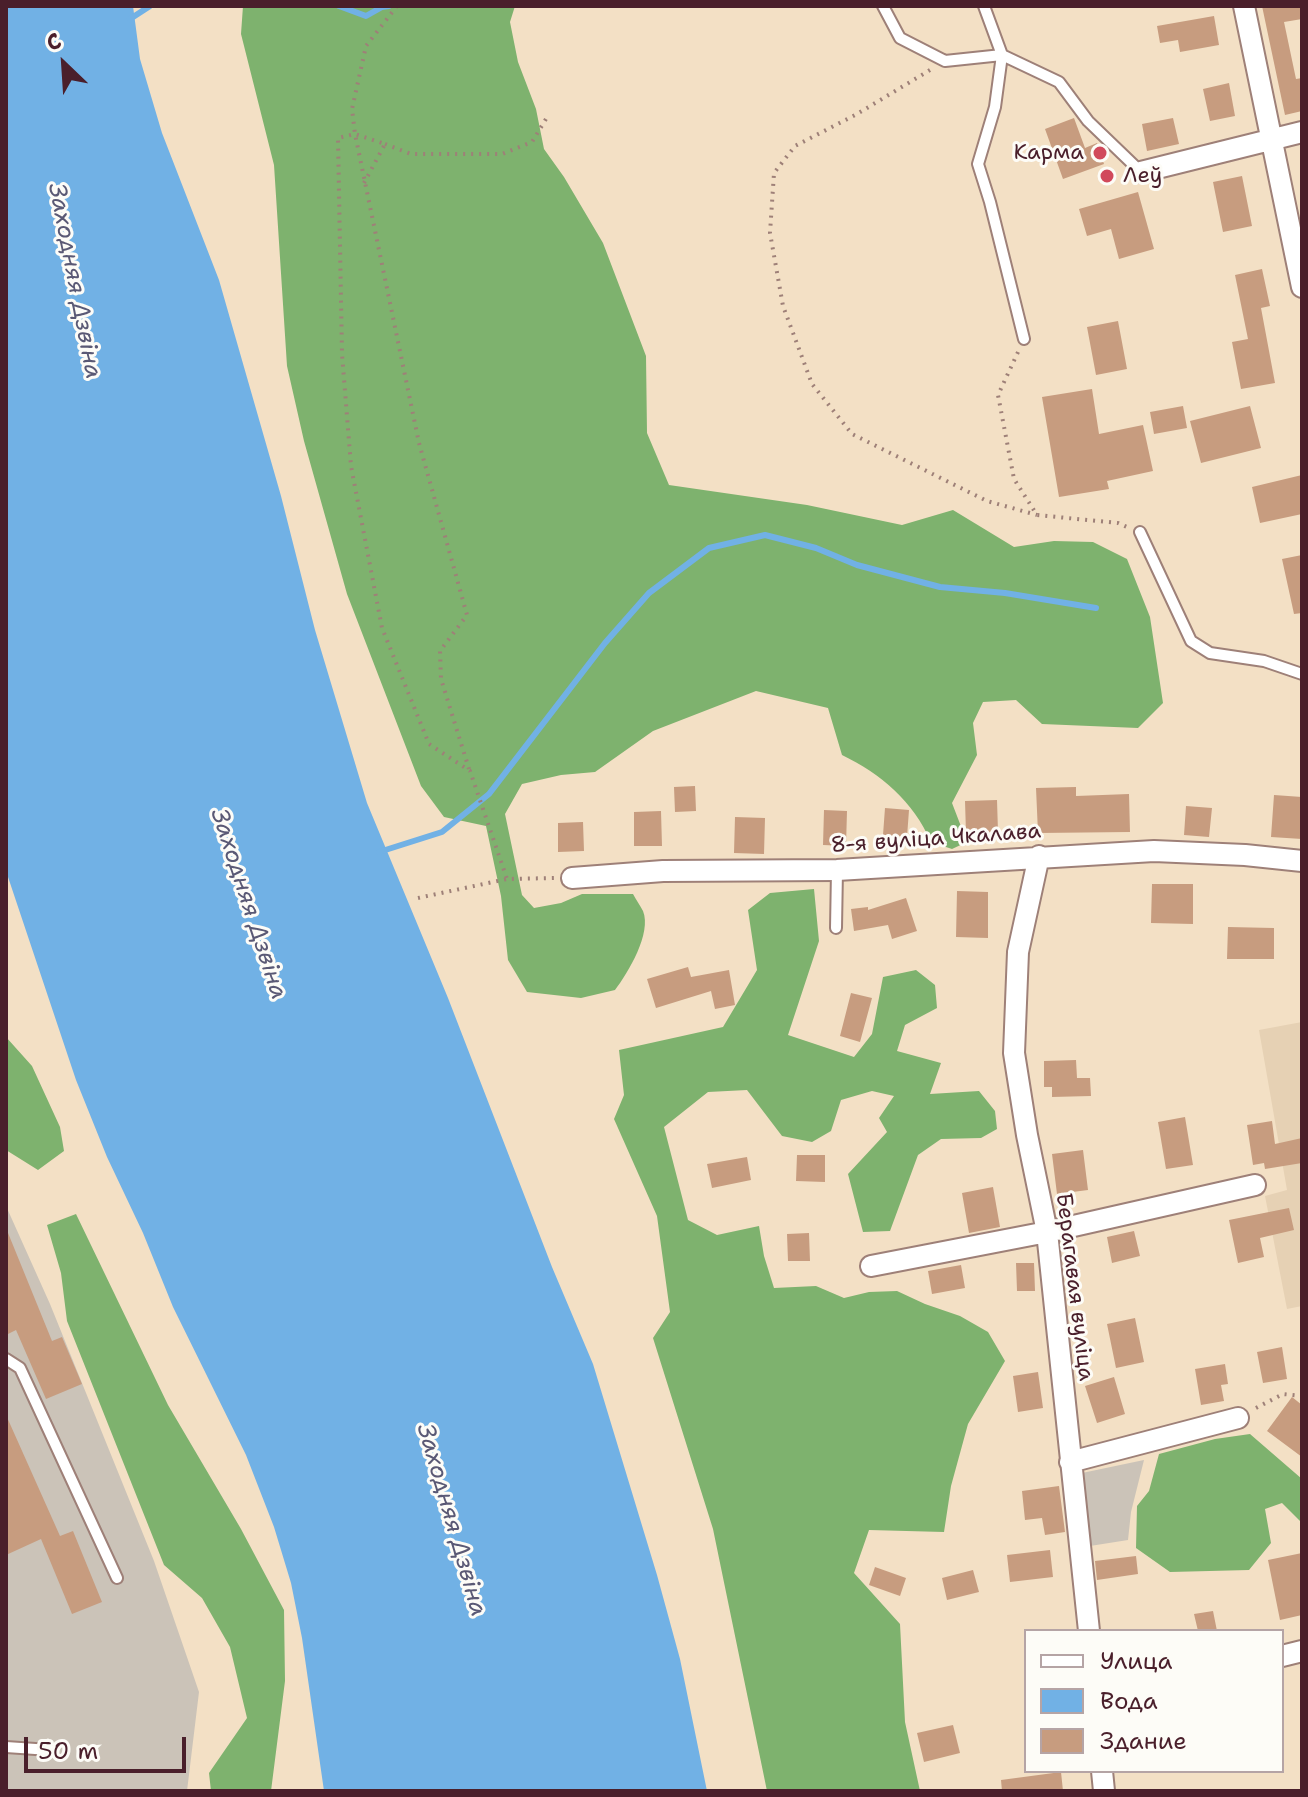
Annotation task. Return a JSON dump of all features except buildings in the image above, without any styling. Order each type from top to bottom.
[{"type":"street","points":[[1244,6],[1302,287]]},
{"type":"street","points":[[1141,172],[1302,132]]},
{"type":"street","name":"8-я вуліца Чкалава","points":[[572,878],[663,871],[837,870],[1154,851],[1302,861]]},
{"type":"street","name":"Берагавая вуліца","points":[[1039,856],[1018,952],[1014,1053],[1047,1232],[1089,1629]]},
{"type":"street","points":[[871,1266],[1047,1232],[1255,1185]]},
{"type":"street","points":[[1070,1462],[1238,1418]]},
{"type":"lane","points":[[883,6],[900,38],[945,61],[1002,55],[1059,82],[1088,121],[1141,172]]},
{"type":"lane","points":[[984,6],[1002,55],[995,107],[978,164],[1024,339]]},
{"type":"lane","points":[[1140,532],[1191,641],[1210,653],[1264,661],[1302,674]]},
{"type":"lane","points":[[836,928],[837,870]]},
{"type":"lane","points":[[6,1359],[20,1368],[117,1578]]},
{"type":"lane","points":[[6,1747],[50,1750]]},
{"type":"path","points":[[397,6],[366,46],[352,109],[355,134],[419,443],[467,615],[440,651],[441,679],[507,879]]},
{"type":"path","points":[[945,61],[857,114],[795,146],[774,173],[770,233],[783,306],[812,384],[852,434],[987,501],[1037,515],[1118,523],[1140,532]]},
{"type":"path","points":[[470,771],[429,744],[382,628],[351,466],[342,354],[337,144],[338,138],[355,134],[411,154],[502,154],[532,142],[549,114]]},
{"type":"path","points":[[364,183],[385,144]]},
{"type":"path","points":[[1024,339],[998,395],[1014,479],[1037,515]]},
{"type":"path","points":[[418,898],[507,879],[572,878]]},
{"type":"path","points":[[1238,1418],[1283,1394],[1302,1396]]},
{"type":"shaded area","points":[[1302,1022],[1302,1306],[1287,1309],[1265,1196],[1287,1190],[1259,1030]]},
{"type":"shaded area","points":[[6,1206],[50,1304],[154,1561],[199,1692],[187,1791],[6,1791]]},
{"type":"shaded area","points":[[1144,1460],[1131,1512],[1128,1540],[1090,1546],[1082,1473]]},
{"type":"green space","points":[[243,6],[515,6],[510,22],[518,62],[536,109],[544,149],[603,243],[646,356],[647,433],[669,485],[807,505],[902,525],[953,510],[1014,547],[1054,541],[1093,542],[1127,559],[1150,617],[1163,703],[1138,728],[1042,724],[1016,700],[983,702],[973,723],[977,755],[952,803],[967,842],[952,849],[931,842],[915,814],[894,790],[842,755],[828,708],[756,691],[653,731],[595,772],[561,775],[522,784],[505,814],[522,895],[534,908],[561,903],[582,894],[633,894],[645,920],[642,941],[615,990],[581,998],[527,992],[508,960],[501,896],[486,826],[444,817],[421,786],[347,594],[304,441],[287,366],[274,165],[241,34]]},
{"type":"green space","points":[[814,889],[819,941],[788,1035],[854,1057],[872,1034],[883,977],[916,970],[935,985],[937,1008],[905,1025],[897,1051],[941,1063],[930,1094],[979,1091],[995,1111],[997,1129],[981,1138],[941,1139],[918,1155],[890,1231],[863,1232],[848,1174],[887,1132],[879,1118],[894,1096],[872,1091],[841,1100],[831,1131],[812,1142],[782,1136],[747,1090],[708,1092],[664,1127],[688,1220],[717,1235],[759,1226],[774,1288],[816,1286],[844,1298],[869,1292],[897,1291],[960,1316],[988,1332],[1005,1361],[968,1424],[951,1486],[944,1532],[869,1530],[854,1573],[900,1624],[905,1722],[920,1791],[767,1791],[713,1529],[653,1338],[670,1312],[657,1216],[614,1119],[624,1095],[619,1050],[723,1027],[757,970],[748,910],[770,893]]},
{"type":"green space","points":[[6,1037],[32,1066],[60,1127],[64,1151],[38,1170],[6,1150]]},
{"type":"green space","points":[[76,1214],[168,1405],[241,1529],[284,1610],[285,1681],[271,1791],[211,1791],[209,1773],[247,1718],[230,1647],[202,1598],[164,1565],[67,1321],[61,1273],[47,1225]]},
{"type":"green space","points":[[1250,1434],[1302,1479],[1302,1523],[1282,1503],[1265,1509],[1271,1543],[1249,1570],[1170,1572],[1136,1548],[1137,1506],[1149,1491],[1159,1454],[1215,1439]]},
{"type":"water","name":"Заходняя Дзвіна","points":[[6,6],[133,6],[140,59],[162,133],[219,280],[281,496],[315,630],[367,803],[593,1364],[680,1659],[707,1791],[324,1791],[302,1638],[291,1583],[274,1527],[246,1455],[173,1307],[107,1157],[76,1080],[6,871]]},
{"type":"waterway","points":[[130,19],[150,6]]},
{"type":"waterway","points":[[339,6],[366,16],[389,6]]},
{"type":"waterway","points":[[379,852],[442,832],[489,794],[605,643],[649,593],[709,548],[765,535],[816,548],[857,565],[940,587],[1005,593],[1096,608]]},
{"type":"place","name":"Карма","points":[[1100,153]]},
{"type":"place","name":"Леў","points":[[1107,176]]}]
